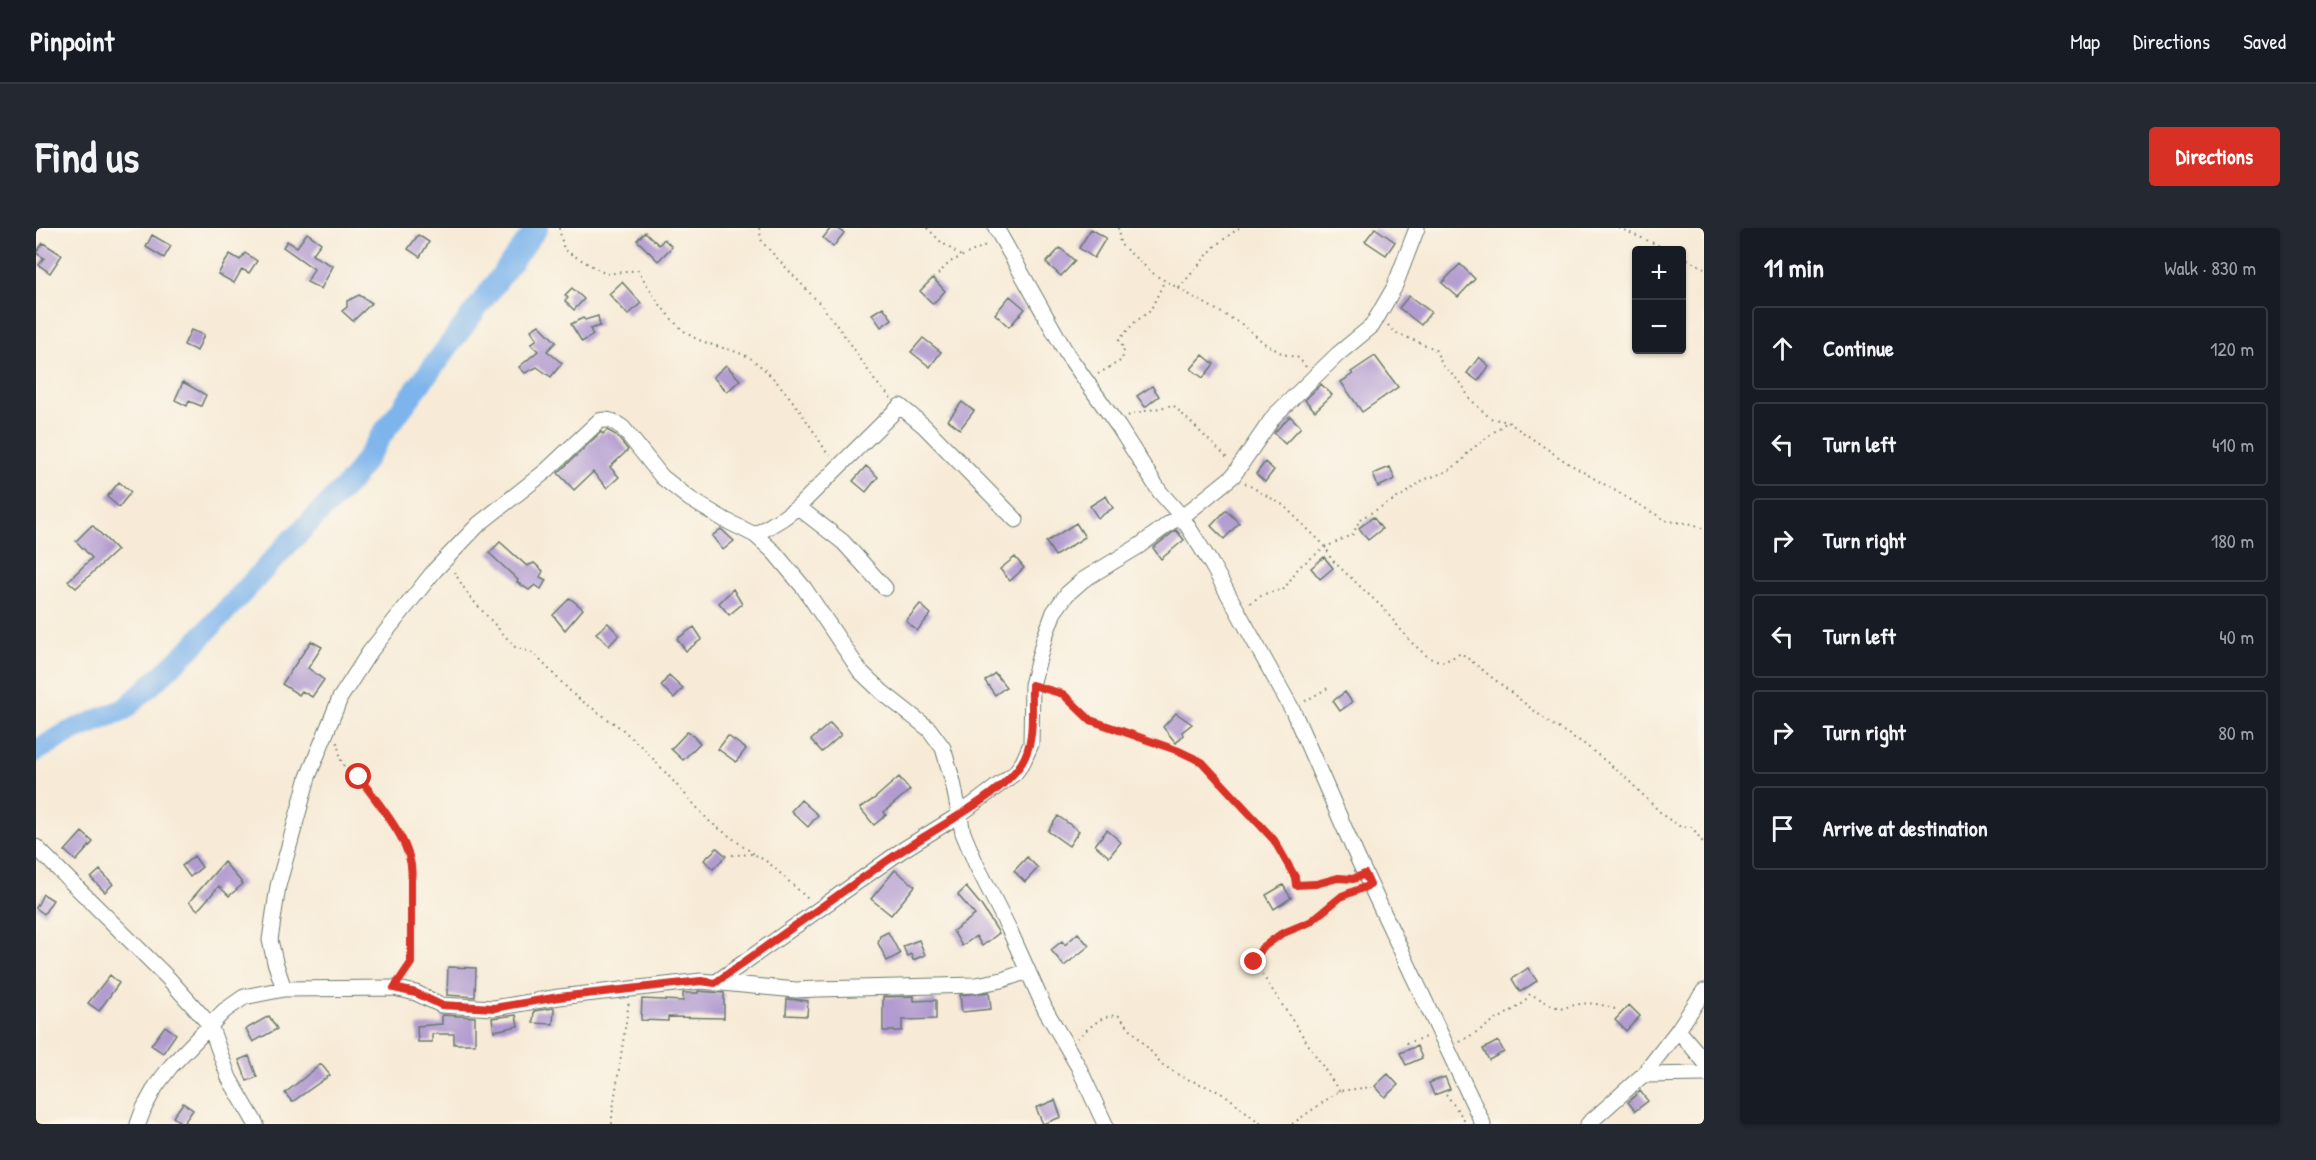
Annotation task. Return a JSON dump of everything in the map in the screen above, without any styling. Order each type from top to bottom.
[{"type":"street","points":[[715,983],[901,851],[958,815],[1008,778],[1023,762],[1031,744],[1032,685],[1054,612],[1067,594],[1083,580],[1182,517],[1233,476],[1274,416],[1338,354],[1366,333],[1380,315],[1394,288],[1417,228]]},
{"type":"street","points":[[999,233],[1067,354],[1118,426],[1160,492],[1182,517],[1292,708],[1367,879],[1483,1124]]},
{"type":"street","points":[[755,535],[798,507],[900,406],[924,426],[1016,520]]},
{"type":"street","points":[[284,989],[270,940],[278,886],[308,777],[340,698],[369,652],[446,559],[493,511],[505,505],[546,471],[599,421],[606,419],[623,428],[662,477],[690,499],[755,535],[774,552],[804,588],[860,671],[882,692],[929,729],[943,748],[953,782],[963,833],[976,864],[1045,1009],[1078,1066],[1105,1124]]},
{"type":"street","points":[[798,507],[843,542],[885,588]]},
{"type":"street","points":[[36,847],[168,978],[210,1025],[229,1078],[255,1124]]},
{"type":"street","points":[[138,1124],[156,1086],[171,1066],[224,1011],[244,997],[284,989],[394,988],[416,993],[441,1005],[494,1008],[559,997],[701,981],[796,990],[976,985],[1002,980],[1028,971]]},
{"type":"street","points":[[1588,1124],[1643,1075],[1678,1030],[1704,991]]},
{"type":"street","points":[[1678,1030],[1704,1061]]},
{"type":"street","points":[[1643,1075],[1704,1074]]},
{"type":"path","points":[[559,228],[564,250],[606,274],[638,270],[652,296],[692,337],[751,358],[804,414],[827,453],[845,462]]},
{"type":"path","points":[[759,228],[762,242],[822,306],[875,381],[900,406]]},
{"type":"path","points":[[927,228],[941,242],[961,256]]},
{"type":"path","points":[[1118,228],[1120,244],[1148,270],[1243,325],[1264,343],[1283,354],[1299,358],[1314,376]]},
{"type":"path","points":[[1179,288],[1216,245],[1239,228]]},
{"type":"path","points":[[1619,228],[1660,246]]},
{"type":"path","points":[[938,274],[950,262],[999,233]]},
{"type":"path","points":[[1686,258],[1704,268]]},
{"type":"path","points":[[1087,381],[1122,360],[1124,350],[1119,340],[1135,322],[1150,311],[1165,280]]},
{"type":"path","points":[[1380,315],[1394,332],[1435,349],[1443,366],[1462,384],[1469,398],[1490,418],[1508,422],[1566,462],[1667,521],[1693,524],[1704,530]]},
{"type":"path","points":[[1118,426],[1131,414],[1173,405],[1217,446],[1232,464],[1233,476],[1283,505],[1326,547],[1331,559],[1382,607],[1411,642],[1429,658],[1444,662],[1461,653],[1551,724],[1583,742],[1623,775],[1664,816],[1679,825],[1692,827],[1704,844]]},
{"type":"path","points":[[1237,610],[1264,594],[1284,589],[1299,567],[1326,547],[1353,534],[1360,519],[1406,493],[1423,480],[1448,471],[1463,460],[1468,452],[1508,422]]},
{"type":"path","points":[[446,559],[469,596],[515,647],[533,653],[575,696],[622,729],[647,752],[710,822],[769,863],[820,909]]},
{"type":"path","points":[[1032,685],[1063,694],[1090,720],[1179,751],[1202,762],[1274,840],[1295,877],[1296,885],[1316,884],[1338,878],[1367,879]]},
{"type":"path","points":[[1292,708],[1328,688]]},
{"type":"path","points":[[331,720],[342,764],[359,777],[403,840],[412,869],[411,963],[394,988]]},
{"type":"path","points":[[732,855],[754,854]]},
{"type":"path","points":[[1339,1091],[1254,962],[1262,948],[1281,934],[1310,922],[1367,879]]},
{"type":"path","points":[[612,1124],[631,990]]},
{"type":"path","points":[[1448,1050],[1521,1005],[1530,993],[1560,1009],[1582,1002],[1600,1004],[1615,1010]]},
{"type":"path","points":[[1066,1047],[1100,1020],[1111,1015],[1119,1016],[1163,1065],[1182,1077],[1228,1097],[1261,1124]]},
{"type":"path","points":[[1406,1043],[1440,1034]]},
{"type":"path","points":[[1292,1124],[1339,1091],[1372,1087]]},
{"type":"path","points":[[1446,1094],[1467,1124]]},
{"type":"building","points":[[831,228],[837,228],[844,233],[833,247],[823,238]]},
{"type":"building","points":[[1375,228],[1395,242],[1386,255],[1365,241]]},
{"type":"building","points":[[1091,229],[1106,238],[1094,258],[1079,248]]},
{"type":"building","points":[[645,232],[659,245],[664,239],[672,247],[658,261],[637,240]]},
{"type":"building","points":[[307,233],[321,243],[312,255],[333,266],[321,289],[307,282],[314,269],[283,247],[287,241],[297,247]]},
{"type":"building","points":[[152,235],[171,246],[164,258],[146,247]]},
{"type":"building","points":[[418,235],[429,242],[420,257],[408,249]]},
{"type":"building","points":[[43,243],[62,255],[50,273],[39,265],[44,258],[36,253]]},
{"type":"building","points":[[1060,248],[1075,261],[1061,276],[1046,263]]},
{"type":"building","points":[[245,253],[257,261],[249,273],[242,269],[234,283],[218,274],[230,254],[240,260]]},
{"type":"building","points":[[1460,264],[1475,279],[1458,297],[1442,283]]},
{"type":"building","points":[[933,278],[945,291],[933,304],[920,291]]},
{"type":"building","points":[[622,282],[641,303],[628,315],[609,294]]},
{"type":"building","points":[[572,288],[584,299],[574,310],[565,301],[568,298],[565,295]]},
{"type":"building","points":[[359,295],[372,303],[353,321],[342,311],[347,307],[347,301]]},
{"type":"building","points":[[1010,296],[1025,309],[1009,327],[995,314]]},
{"type":"building","points":[[1409,296],[1431,312],[1421,325],[1399,308]]},
{"type":"building","points":[[883,307],[892,319],[881,327],[872,314]]},
{"type":"building","points":[[598,316],[600,326],[590,329],[593,335],[582,342],[571,324],[583,318],[585,320]]},
{"type":"building","points":[[539,325],[556,342],[547,351],[562,363],[551,377],[537,367],[525,373],[519,367],[538,351],[531,344],[537,339],[531,330]]},
{"type":"building","points":[[191,330],[204,335],[197,351],[184,345]]},
{"type":"building","points":[[923,338],[941,352],[930,367],[911,352]]},
{"type":"building","points":[[1203,355],[1214,364],[1203,378],[1191,369]]},
{"type":"building","points":[[1375,356],[1398,387],[1362,412],[1341,382],[1353,374],[1351,372]]},
{"type":"building","points":[[1479,357],[1489,366],[1478,381],[1467,373]]},
{"type":"building","points":[[726,365],[740,380],[727,392],[713,377]]},
{"type":"building","points":[[183,382],[206,395],[201,406],[189,401],[187,406],[175,400]]},
{"type":"building","points":[[1321,384],[1332,395],[1315,411],[1305,400]]},
{"type":"building","points":[[1152,386],[1159,396],[1145,407],[1137,396]]},
{"type":"building","points":[[962,402],[974,411],[960,429],[948,420]]},
{"type":"building","points":[[1290,416],[1301,427],[1285,444],[1274,433]]},
{"type":"building","points":[[607,430],[616,435],[628,450],[610,467],[619,477],[607,488],[593,472],[574,490],[558,473],[601,432],[603,434]]},
{"type":"building","points":[[1265,462],[1274,470],[1265,482],[1256,474]]},
{"type":"building","points":[[866,466],[878,477],[866,492],[853,481]]},
{"type":"building","points":[[1390,467],[1395,479],[1378,487],[1373,474]]},
{"type":"building","points":[[119,482],[131,492],[119,507],[107,497]]},
{"type":"building","points":[[1106,496],[1113,508],[1098,518],[1090,506]]},
{"type":"building","points":[[1226,510],[1239,523],[1224,539],[1211,526]]},
{"type":"building","points":[[1373,517],[1382,529],[1368,540],[1359,528]]},
{"type":"building","points":[[1076,523],[1085,537],[1055,556],[1046,542]]},
{"type":"building","points":[[92,525],[117,550],[76,588],[68,581],[92,558],[76,541]]},
{"type":"building","points":[[721,529],[734,541],[723,550],[712,536]]},
{"type":"building","points":[[1176,530],[1184,540],[1161,559],[1153,548]]},
{"type":"building","points":[[500,542],[527,566],[534,563],[543,571],[540,577],[546,580],[541,589],[535,585],[529,590],[517,582],[518,580],[489,553]]},
{"type":"building","points":[[1015,557],[1024,568],[1010,581],[1000,569]]},
{"type":"building","points":[[1324,557],[1333,568],[1320,579],[1311,568]]},
{"type":"building","points":[[733,589],[742,604],[729,615],[719,603]]},
{"type":"building","points":[[570,598],[583,609],[565,630],[553,615]]},
{"type":"building","points":[[920,604],[931,614],[917,631],[906,621]]},
{"type":"building","points":[[608,623],[619,635],[609,646],[596,633]]},
{"type":"building","points":[[694,627],[702,639],[686,651],[677,639]]},
{"type":"building","points":[[311,641],[322,647],[308,668],[324,680],[312,697],[302,691],[299,695],[282,684]]},
{"type":"building","points":[[995,673],[1006,687],[995,695],[985,681]]},
{"type":"building","points":[[669,675],[683,688],[674,698],[661,686]]},
{"type":"building","points":[[1345,692],[1352,702],[1340,711],[1333,701]]},
{"type":"building","points":[[1176,713],[1192,724],[1182,732],[1183,735],[1176,743],[1163,727]]},
{"type":"building","points":[[830,723],[841,735],[822,752],[811,740]]},
{"type":"building","points":[[688,731],[700,743],[683,760],[671,749]]},
{"type":"building","points":[[728,736],[746,749],[736,762],[718,749]]},
{"type":"building","points":[[899,777],[910,790],[884,812],[886,815],[874,825],[860,808]]},
{"type":"building","points":[[801,800],[818,815],[808,827],[791,811]]},
{"type":"building","points":[[1058,816],[1079,831],[1069,846],[1048,831]]},
{"type":"building","points":[[1107,830],[1121,842],[1109,857],[1095,845]]},
{"type":"building","points":[[82,832],[93,842],[76,861],[65,851]]},
{"type":"building","points":[[717,848],[726,856],[713,869],[704,860]]},
{"type":"building","points":[[194,856],[202,867],[190,877],[182,866]]},
{"type":"building","points":[[1027,857],[1038,868],[1025,882],[1014,871]]},
{"type":"building","points":[[224,862],[243,884],[229,896],[219,886],[198,910],[189,902]]},
{"type":"building","points":[[100,870],[113,884],[105,892],[91,878]]},
{"type":"building","points":[[895,870],[915,886],[891,915],[871,899]]},
{"type":"building","points":[[1283,885],[1291,898],[1274,909],[1266,895]]},
{"type":"building","points":[[966,887],[999,933],[982,946],[976,936],[962,946],[953,931],[975,915],[958,895]]},
{"type":"building","points":[[43,894],[53,900],[44,914],[36,908]]},
{"type":"building","points":[[888,932],[900,954],[887,961],[878,943],[880,936]]},
{"type":"building","points":[[1078,933],[1089,946],[1064,966],[1051,950],[1062,941],[1065,945]]},
{"type":"building","points":[[919,940],[925,955],[913,960],[911,954],[907,956],[903,946]]},
{"type":"building","points":[[448,967],[476,968],[475,997],[447,995]]},
{"type":"building","points":[[1528,968],[1537,981],[1520,992],[1512,979]]},
{"type":"building","points":[[110,975],[119,983],[99,1011],[88,1003]]},
{"type":"building","points":[[698,991],[724,993],[724,1018],[668,1017],[668,1021],[641,1020],[642,999],[683,1001],[683,993],[698,993]]},
{"type":"building","points":[[989,992],[991,1009],[962,1012],[960,995]]},
{"type":"building","points":[[914,996],[914,1001],[936,1000],[936,1019],[902,1020],[902,1031],[883,1031],[883,997]]},
{"type":"building","points":[[787,999],[808,1001],[807,1016],[786,1015]]},
{"type":"building","points":[[1629,1005],[1640,1016],[1626,1031],[1615,1020]]},
{"type":"building","points":[[554,1008],[553,1024],[533,1023],[534,1011]]},
{"type":"building","points":[[442,1015],[475,1017],[475,1044],[454,1044],[454,1034],[432,1034],[432,1042],[418,1042],[417,1026],[442,1024]]},
{"type":"building","points":[[516,1015],[518,1026],[494,1031],[492,1018]]},
{"type":"building","points":[[269,1016],[277,1029],[253,1042],[246,1029]]},
{"type":"building","points":[[165,1026],[176,1034],[163,1053],[151,1045]]},
{"type":"building","points":[[1498,1041],[1504,1052],[1489,1060],[1483,1049]]},
{"type":"building","points":[[1417,1046],[1422,1058],[1406,1065],[1400,1053]]},
{"type":"building","points":[[249,1056],[257,1077],[247,1081],[239,1060]]},
{"type":"building","points":[[321,1064],[330,1075],[292,1102],[285,1093]]},
{"type":"building","points":[[1388,1074],[1398,1085],[1385,1097],[1375,1086]]},
{"type":"building","points":[[1445,1077],[1450,1089],[1434,1095],[1429,1083]]},
{"type":"building","points":[[1640,1091],[1648,1101],[1635,1111],[1628,1102]]},
{"type":"building","points":[[1055,1100],[1061,1117],[1043,1124],[1036,1108]]},
{"type":"building","points":[[183,1103],[193,1110],[183,1124],[173,1117]]},
{"type":"waterway","points":[[36,751],[67,733],[125,709],[191,648],[284,548],[352,480],[384,432],[537,228]]},
{"type":"route","points":[[359,777],[403,840],[412,869],[411,963],[394,988],[416,993],[441,1005],[494,1008],[559,997],[701,981],[715,983],[850,886],[996,789],[1015,773],[1031,744],[1032,685],[1063,694],[1090,720],[1136,738],[1179,751],[1202,762],[1274,840],[1295,877],[1296,885],[1316,884],[1338,878],[1353,879],[1365,874],[1370,885],[1342,896],[1310,922],[1281,934],[1262,948],[1254,962]]}]
